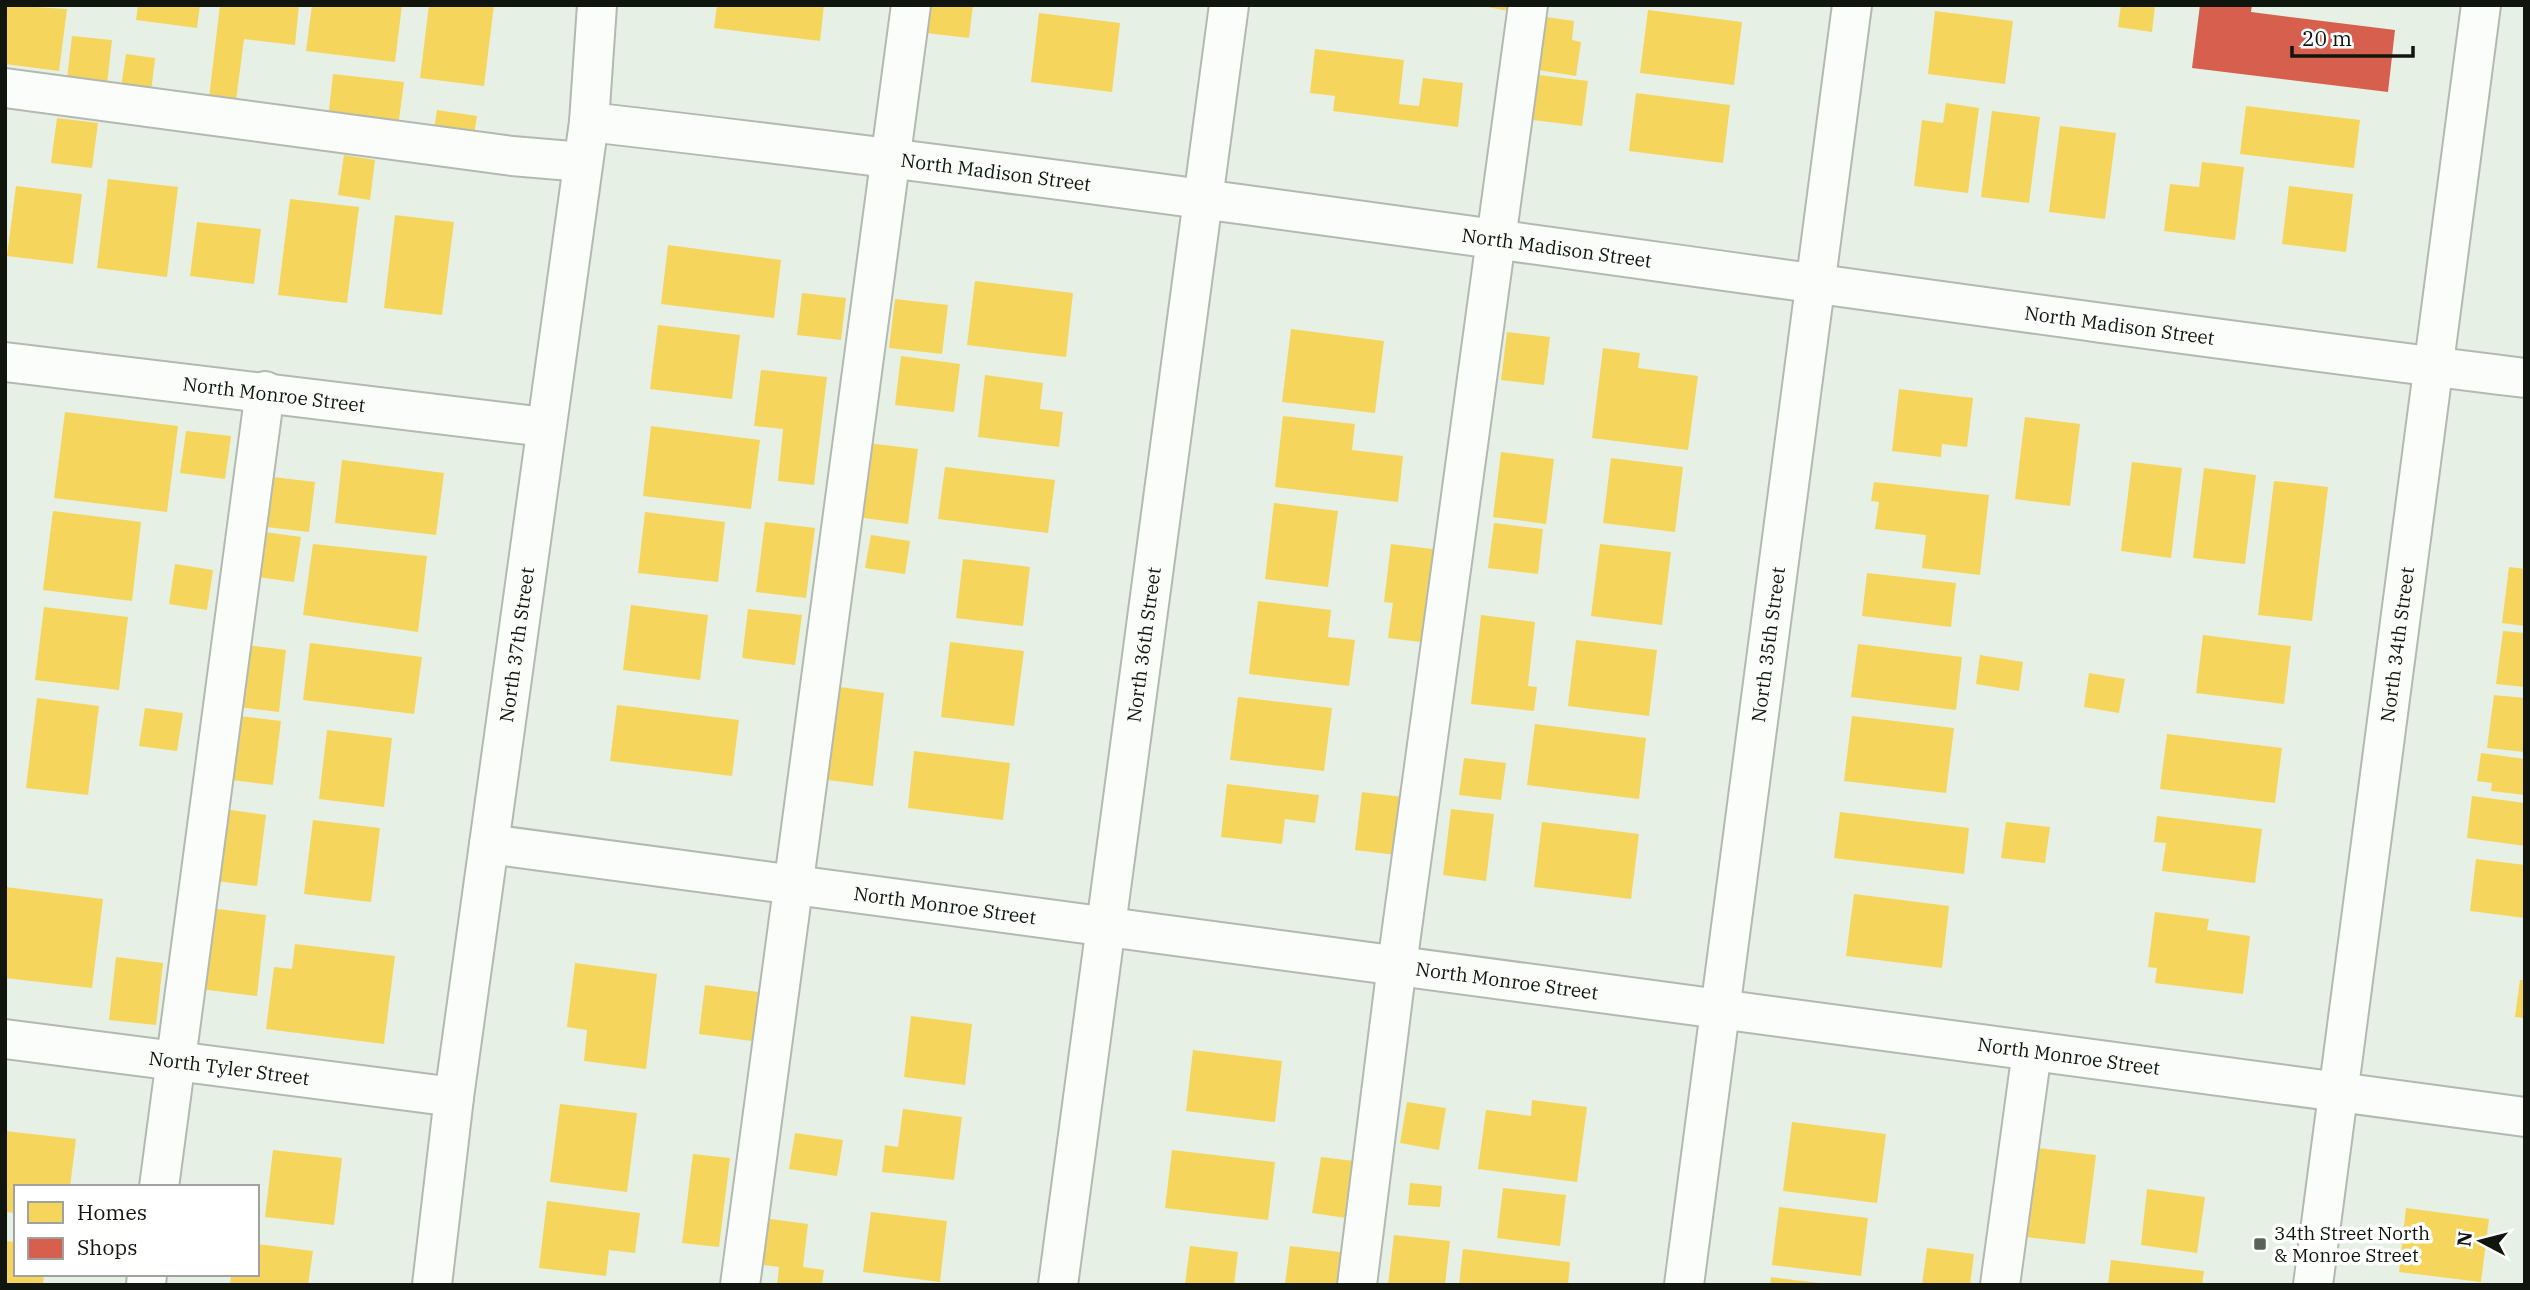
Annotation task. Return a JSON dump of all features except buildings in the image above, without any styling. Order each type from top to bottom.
[{"type":"street","name":"North 37th Street","points":[[432,1285],[454,1097],[589,122],[597,5]]},
{"type":"street","points":[[740,1285],[911,5]]},
{"type":"street","name":"North 36th Street","points":[[1058,1285],[1230,5]]},
{"type":"street","points":[[1357,1285],[1397,965],[1528,5]]},
{"type":"street","name":"North 35th Street","points":[[1684,1285],[1852,5]]},
{"type":"street","name":"North 34th Street","points":[[2313,1285],[2481,5]]},
{"type":"street","points":[[5,88],[512,156],[583,162]]},
{"type":"street","name":"North Madison Street","points":[[589,122],[891,158],[1814,285],[2525,377]]},
{"type":"street","name":"North Monroe Street","points":[[5,362],[265,391],[545,427]]},
{"type":"street","points":[[159,1185],[265,391]]},
{"type":"street","name":"North Monroe Street","points":[[489,844],[1108,924],[1721,1010],[2525,1117]]},
{"type":"street","name":"North Tyler Street","points":[[5,1039],[454,1097]]},
{"type":"street","points":[[2000,1285],[2032,1051]]},
{"type":"place","name":"34th Street North & Monroe Street","points":[[2260,1244]]}]
